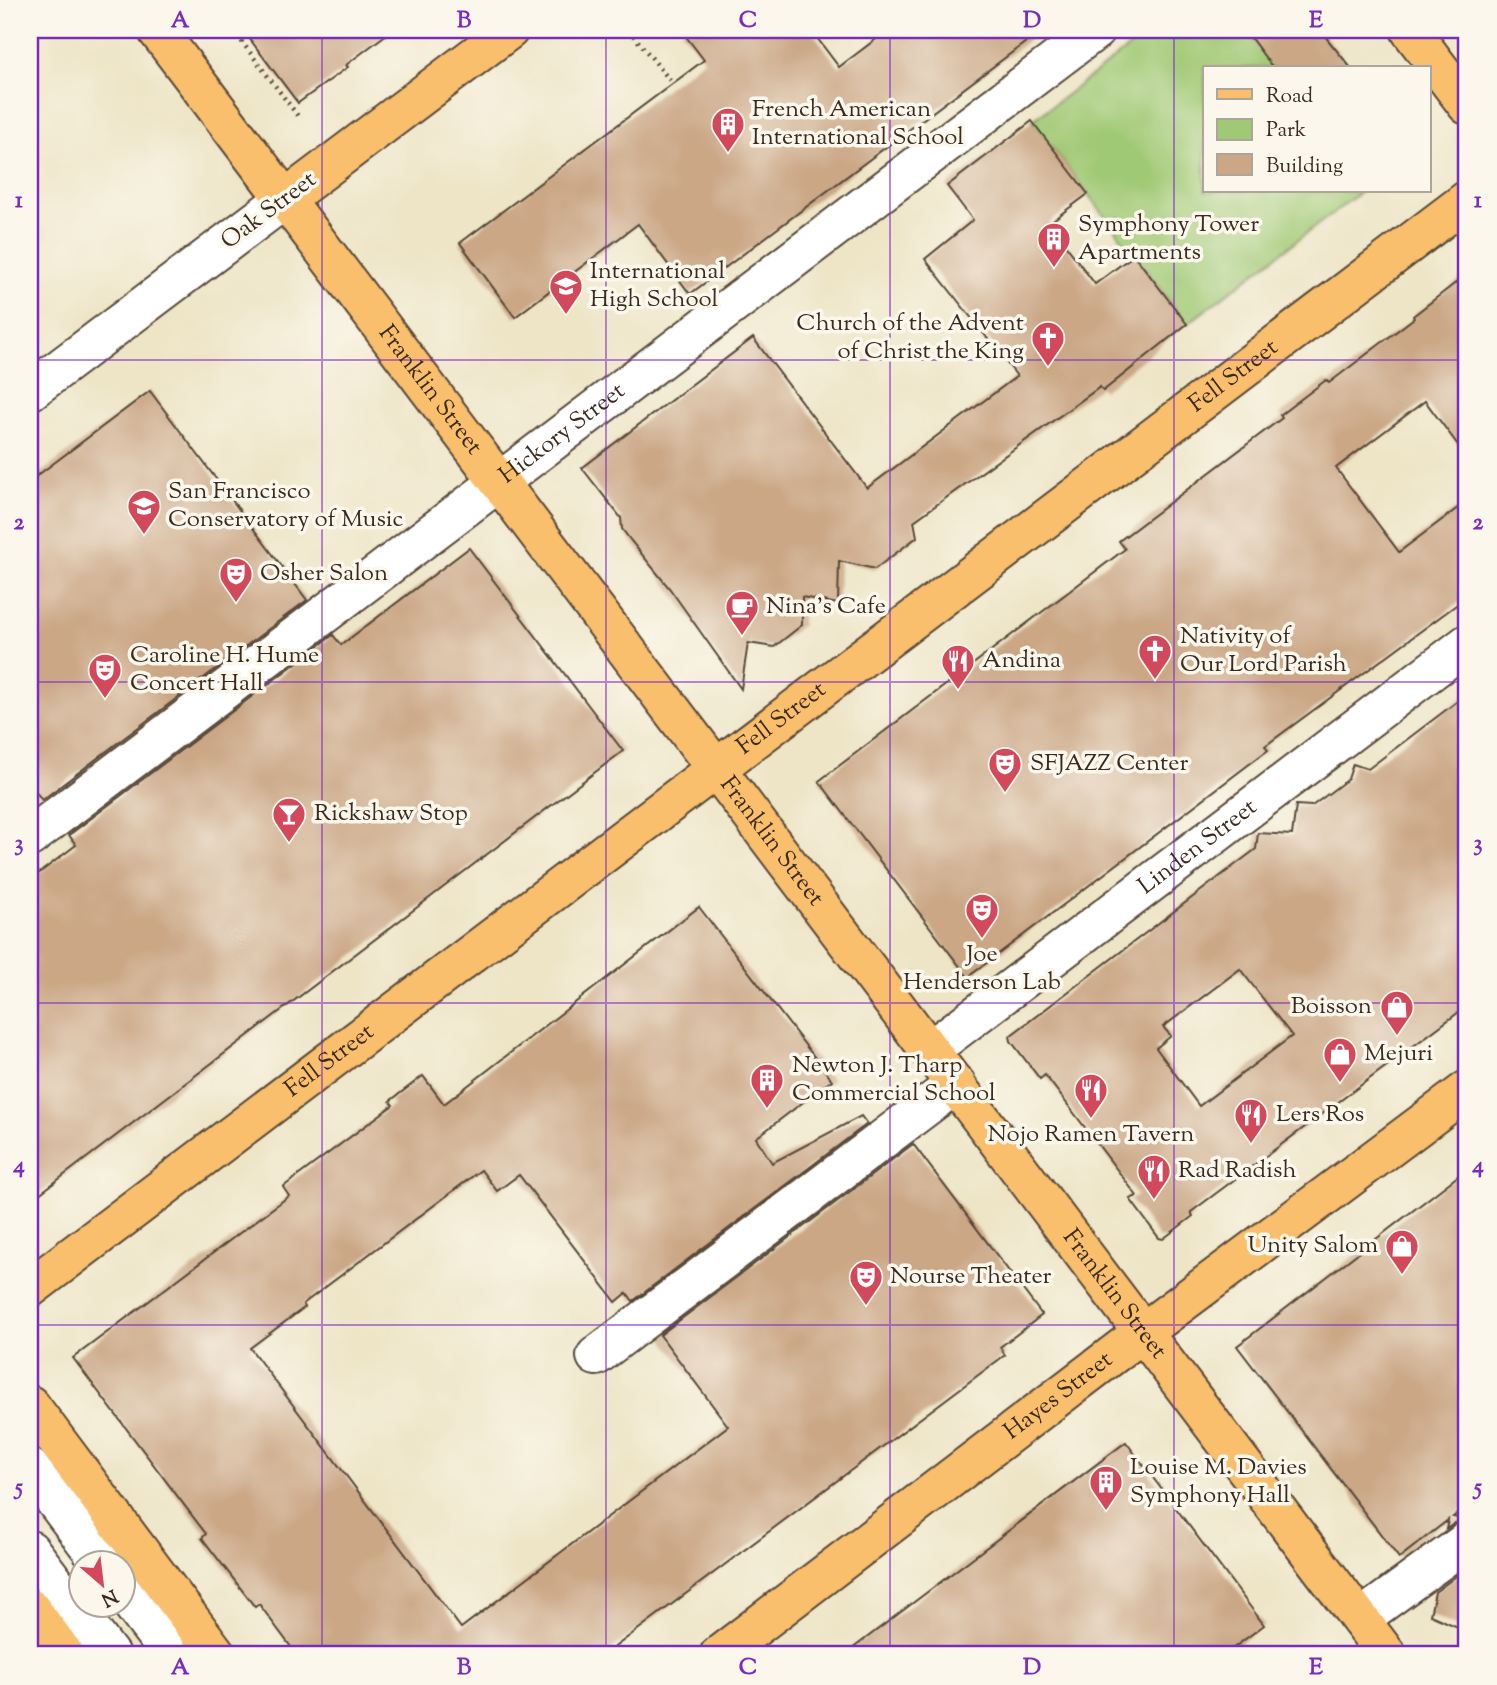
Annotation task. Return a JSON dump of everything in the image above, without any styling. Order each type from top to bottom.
[{"type":"main road","name":"Franklin Street","points":[[157,30],[1387,1655]]},
{"type":"main road","name":"Oak Street","points":[[285,199],[509,30]]},
{"type":"main road","points":[[1410,30],[1467,105]]},
{"type":"main road","name":"Fell Street","points":[[30,1288],[1467,200]]},
{"type":"main road","name":"Hayes Street","points":[[719,1655],[1143,1332],[1467,1090]]},
{"type":"main road","points":[[30,1405],[217,1655]]},
{"type":"main road","points":[[30,1608],[65,1655]]},
{"type":"street","name":"Hickory Street","points":[[30,837],[1096,30]]},
{"type":"street","name":"Oak Street","points":[[30,391],[285,199]]},
{"type":"street","name":"Linden Street","points":[[930,1050],[1467,644]]},
{"type":"street","points":[[596,1356],[956,1084]]},
{"type":"street","points":[[30,1468],[90,1548]]},
{"type":"street","points":[[1360,1619],[1467,1541]]},
{"type":"street","points":[[30,1550],[110,1655]]},
{"type":"street","points":[[136,1609],[171,1655]]},
{"type":"path","points":[[233,30],[298,116]]},
{"type":"path","points":[[629,30],[673,84]]},
{"type":"green space","points":[[1152,30],[1245,30],[1273,66],[1203,66],[1203,192],[1361,192],[1187,324],[1032,121]]},
{"type":"building","points":[[243,30],[392,30],[346,65],[348,67],[298,103]]},
{"type":"building","name":"French American International School","points":[[681,30],[811,30],[839,67],[888,30],[1042,30],[690,294],[638,224],[515,317],[460,243],[704,60]]},
{"type":"building","points":[[1245,30],[1320,30],[1349,66],[1272,66]]},
{"type":"building","points":[[1032,121],[1088,194],[1049,223],[1095,284],[1134,255],[1187,324],[1103,391],[1100,387],[914,521],[917,537],[875,569],[839,561],[838,604],[802,597],[802,625],[774,647],[748,643],[741,689],[670,589],[622,529],[621,518],[582,468],[753,338],[867,488],[1017,376],[925,259],[973,220],[947,186]]},
{"type":"building","points":[[1467,274],[1467,457],[1425,401],[1336,468],[1399,552],[1467,501],[1467,597],[1265,746],[1268,750],[968,977],[819,781],[1125,549],[1119,541],[1282,418],[1280,415],[1326,380],[1329,383],[1414,318],[1413,316]]},
{"type":"building","name":"San Francisco Conservatory of Music","points":[[150,391],[307,600],[42,800],[30,784],[30,481]]},
{"type":"building","points":[[469,548],[623,751],[30,1201],[30,880],[76,845],[69,835],[333,635],[341,645]]},
{"type":"building","points":[[1467,694],[1467,1006],[1191,1212],[1193,1216],[1163,1239],[1159,1238],[1130,1199],[1137,1196],[1045,1075],[1040,1079],[1010,1036],[1256,849],[1258,833],[1292,835],[1296,805],[1312,806],[1348,779],[1353,764],[1368,769]],"holes":[[[1240,969],[1292,1036],[1199,1106],[1156,1048],[1171,1036],[1163,1027]]]},
{"type":"building","points":[[699,907],[832,1080],[756,1138],[772,1163],[861,1116],[867,1124],[633,1301],[627,1293],[616,1302],[519,1175],[497,1191],[481,1170],[303,1304],[305,1307],[250,1348],[461,1628],[728,1426],[660,1335],[913,1144],[1042,1315],[1000,1347],[1005,1355],[604,1655],[297,1655],[259,1604],[255,1607],[202,1538],[206,1534],[73,1358],[289,1196],[283,1187],[393,1105],[390,1101],[423,1076],[444,1104]]},
{"type":"building","points":[[1467,1169],[1467,1506],[1453,1517],[1467,1520],[1446,1529],[1448,1520],[1399,1558],[1237,1346]]},
{"type":"building","name":"Louise M. Davies Symphony Hall","points":[[1126,1442],[1264,1625],[1224,1655],[844,1655]]},
{"type":"building","points":[[1467,1568],[1467,1631],[1430,1615],[1435,1592]]},
{"type":"place","name":"French American International School","points":[[728,154]]},
{"type":"place","name":"Symphony Tower Apartments","points":[[1054,269]]},
{"type":"place","name":"International High School","points":[[566,316]]},
{"type":"place","name":"Church of the Advent of Christ the King","points":[[1048,368]]},
{"type":"place","name":"San Francisco Conservatory of Music","points":[[144,536]]},
{"type":"place","name":"Osher Salon","points":[[236,604]]},
{"type":"place","name":"Nina's Cafe","points":[[742,637]]},
{"type":"place","name":"Nativity of Our Lord Parish","points":[[1155,681]]},
{"type":"place","name":"Andina","points":[[958,691]]},
{"type":"place","name":"Caroline H. Hume Concert Hall","points":[[105,700]]},
{"type":"place","name":"SFJAZZ Center","points":[[1005,794]]},
{"type":"place","name":"Rickshaw Stop","points":[[289,844]]},
{"type":"place","name":"Joe Henderson Lab","points":[[982,940]]},
{"type":"place","name":"Boisson","points":[[1397,1037]]},
{"type":"place","name":"Mejuri","points":[[1340,1084]]},
{"type":"place","name":"Newton J. Tharp Commercial School","points":[[767,1110]]},
{"type":"place","name":"Nojo Ramen Tavern","points":[[1091,1120]]},
{"type":"place","name":"Lers Ros","points":[[1251,1145]]},
{"type":"place","name":"Rad Radish","points":[[1154,1201]]},
{"type":"place","name":"Unity Salom","points":[[1402,1276]]},
{"type":"place","name":"Nourse Theater","points":[[866,1307]]},
{"type":"place","name":"Louise M. Davies Symphony Hall","points":[[1106,1512]]}]
